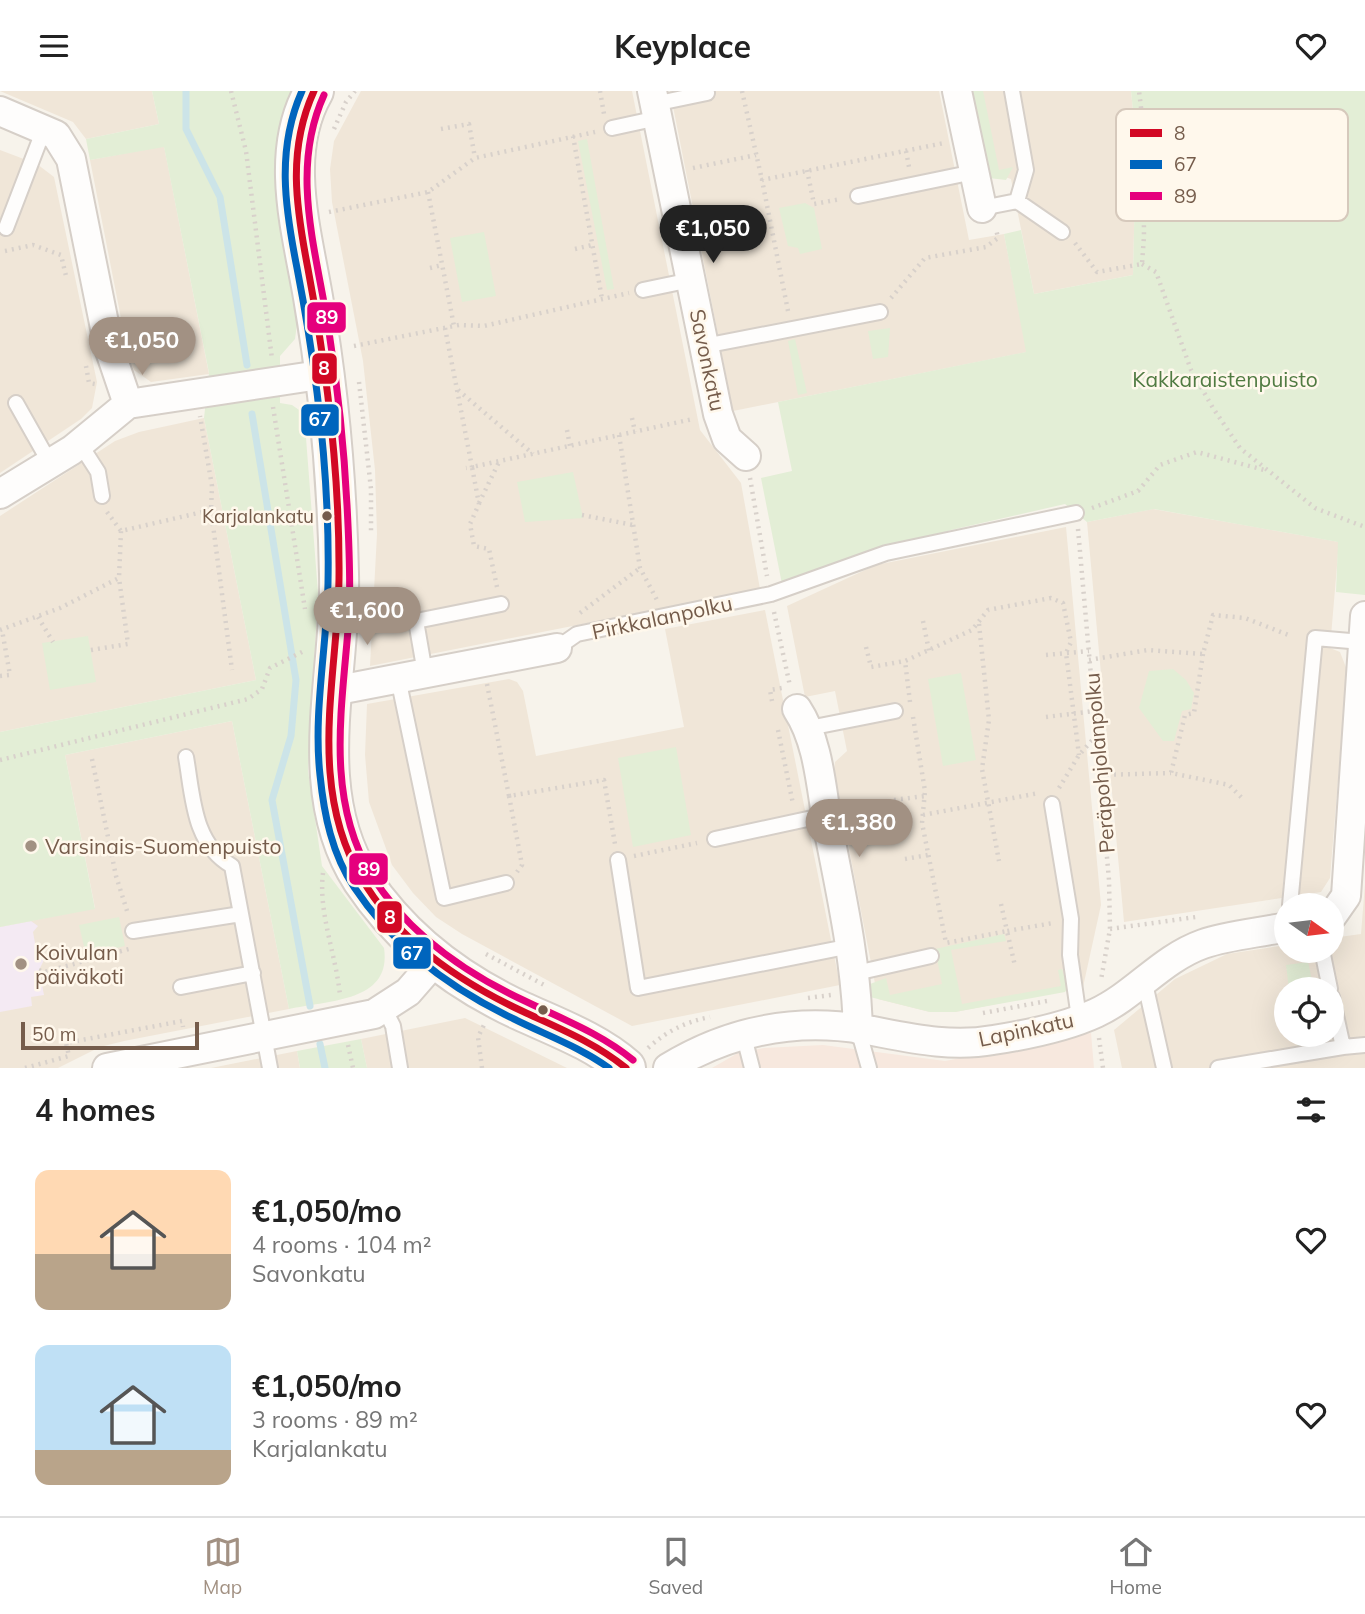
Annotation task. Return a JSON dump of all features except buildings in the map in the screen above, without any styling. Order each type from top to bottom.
[{"type":"street","points":[[314,91],[298,137],[295,184],[326,374],[340,578],[330,773],[341,838],[349,858],[378,903],[405,935],[435,961],[468,984],[592,1045],[626,1068]]},
{"type":"street","points":[[957,91],[982,208]]},
{"type":"street","name":"Savonkatu","points":[[655,104],[718,414],[727,439],[746,456]]},
{"type":"street","points":[[0,111],[56,135],[71,159],[109,348],[128,404]]},
{"type":"street","points":[[0,494],[51,465],[128,404],[326,374]]},
{"type":"street","points":[[1344,899],[1363,629]]},
{"type":"street","points":[[333,691],[557,648]]},
{"type":"street","points":[[789,709],[826,815],[856,974],[858,1029]]},
{"type":"street","name":"Lapinkatu","points":[[668,1068],[701,1048],[743,1034],[779,1028],[858,1029],[926,1042],[992,1040],[1087,1015],[1144,979],[1163,963],[1204,944],[1274,929]]},
{"type":"street","points":[[107,1068],[374,1014],[408,992],[435,961]]},
{"type":"lane","points":[[1012,91],[1026,170],[1017,201]]},
{"type":"lane","points":[[612,128],[655,104],[707,93]]},
{"type":"lane","points":[[6,228],[44,129]]},
{"type":"lane","points":[[858,196],[974,172]]},
{"type":"lane","points":[[982,208],[1017,201],[1062,232]]},
{"type":"lane","points":[[643,290],[691,279]]},
{"type":"lane","points":[[704,346],[880,312]]},
{"type":"lane","points":[[16,403],[51,465]]},
{"type":"lane","points":[[80,444],[98,472],[102,496]]},
{"type":"lane","name":"Pirkkalanpolku","points":[[557,648],[577,634],[771,594],[886,553],[1076,513]]},
{"type":"lane","points":[[500,604],[416,621],[412,676],[444,898],[506,883]]},
{"type":"lane","points":[[1291,893],[1315,638],[1363,629]]},
{"type":"lane","points":[[789,709],[895,711]]},
{"type":"lane","points":[[186,757],[197,817],[209,849],[233,866],[270,1068]]},
{"type":"lane","points":[[1052,804],[1071,919],[1070,955],[1087,1015]]},
{"type":"lane","points":[[715,839],[826,815]]},
{"type":"lane","points":[[618,860],[639,988],[850,946]]},
{"type":"lane","points":[[133,931],[242,913]]},
{"type":"lane","points":[[856,974],[931,956]]},
{"type":"lane","points":[[181,987],[253,973]]},
{"type":"lane","points":[[1144,979],[1164,1068]]},
{"type":"lane","points":[[384,1008],[393,1026],[400,1068]]},
{"type":"lane","points":[[858,1029],[869,1068]]},
{"type":"lane","points":[[743,1034],[752,1068]]},
{"type":"lane","points":[[1344,1047],[1365,1045]]},
{"type":"lane","points":[[1218,1068],[1343,1047]]},
{"type":"path","points":[[231,91],[246,151],[272,364]]},
{"type":"path","points":[[335,127],[346,102],[355,91]]},
{"type":"path","points":[[742,91],[791,329]]},
{"type":"path","points":[[1139,91],[1141,109]]},
{"type":"path","points":[[441,129],[469,124],[475,158]]},
{"type":"path","points":[[328,212],[428,192],[475,158],[612,128]]},
{"type":"path","points":[[573,137],[602,299]]},
{"type":"path","points":[[762,180],[953,141]]},
{"type":"path","points":[[682,170],[757,155]]},
{"type":"path","points":[[807,170],[814,204],[858,196]]},
{"type":"path","points":[[428,192],[454,326]]},
{"type":"path","points":[[1142,264],[1143,221]]},
{"type":"path","points":[[880,312],[925,258],[986,247],[998,238],[997,232]]},
{"type":"path","points":[[1077,244],[1097,272],[1142,264],[1156,272],[1191,370],[1241,448],[1315,508],[1365,527]]},
{"type":"path","points":[[5,251],[33,245],[61,255],[67,281]]},
{"type":"path","points":[[575,249],[593,245]]},
{"type":"path","points":[[430,268],[442,265]]},
{"type":"path","points":[[354,346],[454,326],[484,326],[643,290]]},
{"type":"path","points":[[445,328],[460,402],[469,468],[479,504]]},
{"type":"path","points":[[84,357],[89,383]]},
{"type":"path","points":[[457,390],[533,454]]},
{"type":"path","points":[[273,394],[306,611]]},
{"type":"path","points":[[452,404],[460,402]]},
{"type":"path","points":[[469,468],[718,414]]},
{"type":"path","points":[[200,415],[212,486],[211,510],[232,670]]},
{"type":"path","points":[[632,418],[635,432]]},
{"type":"path","points":[[567,431],[570,446]]},
{"type":"path","points":[[619,435],[640,568],[655,593],[660,618]]},
{"type":"path","points":[[1076,513],[1138,491],[1160,465],[1197,452],[1268,471]]},
{"type":"path","points":[[474,546],[470,524],[499,462]]},
{"type":"path","points":[[91,650],[128,644],[119,578],[121,531],[109,518],[102,496]]},
{"type":"path","points":[[121,531],[211,510]]},
{"type":"path","name":"Peräpohjolanpolku","points":[[1076,513],[1100,775],[1110,929],[1087,1015]]},
{"type":"path","points":[[582,515],[634,525]]},
{"type":"path","points":[[557,648],[554,634],[640,568]]},
{"type":"path","points":[[0,676],[10,674],[1,630],[104,588],[119,578]]},
{"type":"path","points":[[866,647],[871,667],[905,661],[972,630],[988,610],[1051,598],[1063,603],[1071,642],[1066,653],[1079,755]]},
{"type":"path","points":[[1171,773],[1185,715],[1194,713],[1203,654],[1213,615],[1245,618],[1291,636]]},
{"type":"path","points":[[38,617],[53,642]]},
{"type":"path","points":[[923,621],[929,651]]},
{"type":"path","points":[[979,624],[989,720],[982,769],[999,861]]},
{"type":"path","points":[[0,760],[248,699],[262,689],[270,668],[304,650]]},
{"type":"path","points":[[1090,660],[1148,650],[1203,654]]},
{"type":"path","points":[[1046,655],[1089,651]]},
{"type":"path","points":[[905,661],[925,796],[923,815],[928,855],[946,943],[1071,919]]},
{"type":"path","points":[[482,663],[522,865],[521,870],[504,877],[506,883]]},
{"type":"path","points":[[789,709],[796,822]]},
{"type":"path","points":[[1046,717],[1094,711]]},
{"type":"path","points":[[1052,804],[1079,755],[1096,736]]},
{"type":"path","points":[[39,969],[44,972],[131,949],[133,931],[116,876],[92,759]]},
{"type":"path","points":[[1100,775],[1171,773],[1229,785],[1244,800]]},
{"type":"path","points":[[509,796],[604,780],[618,860],[715,839]]},
{"type":"path","points":[[923,815],[1058,789]]},
{"type":"path","points":[[894,800],[925,796]]},
{"type":"path","points":[[905,859],[928,855]]},
{"type":"path","points":[[324,869],[323,897],[331,945],[338,965],[341,1002]]},
{"type":"path","points":[[1001,904],[1015,966]]},
{"type":"path","points":[[482,1068],[478,1037],[484,1023]]},
{"type":"path","points":[[347,1035],[353,1068]]},
{"type":"shaded area","points":[[0,91],[152,91],[159,124],[86,139],[73,122]]},
{"type":"shaded area","points":[[361,91],[632,91],[700,430],[741,483],[760,589],[370,666],[377,534],[375,470],[363,361],[332,202],[330,169],[334,141]]},
{"type":"shaded area","points":[[670,91],[939,91],[969,240],[1004,234],[1027,352],[733,411]]},
{"type":"shaded area","points":[[975,91],[1131,91],[1133,109],[1116,109],[1116,221],[1134,221],[1133,275],[1034,294],[1011,179],[993,173]]},
{"type":"shaded area","points":[[164,146],[209,374],[151,382],[134,370],[129,359],[90,160]]},
{"type":"shaded area","points":[[0,150],[37,164],[54,177],[97,382],[92,408],[81,419],[0,473]]},
{"type":"shaded area","points":[[204,418],[256,680],[0,732],[0,516],[115,441],[139,432]]},
{"type":"shaded area","points":[[1153,509],[1339,542],[1330,648],[1340,652],[1347,670],[1330,878],[1321,892],[1274,893],[1274,899],[1124,922],[1087,522]]},
{"type":"shaded area","points":[[1066,527],[1101,905],[1083,987],[955,1012],[930,1012],[878,999],[834,771],[835,762],[847,751],[835,691],[805,697],[787,606],[876,565]]},
{"type":"shaded area","points":[[765,610],[840,985],[632,1026],[462,934],[436,917],[392,865],[369,802],[365,755],[367,704],[509,679],[517,682],[523,691],[536,756],[684,727],[665,629]]},
{"type":"shaded area","points":[[232,721],[289,1009],[100,1047],[58,1068],[0,1068],[0,927],[95,908],[65,755]]},
{"type":"shaded area","points":[[1365,884],[1365,1068],[1122,1068],[1114,1030],[1175,979],[1227,954],[1274,947],[1274,963],[1344,963],[1344,936],[1361,934]]},
{"type":"shaded area","name":"Koivulan päiväkoti","points":[[31,921],[38,926],[33,932],[37,954],[45,958],[36,976],[41,980],[44,995],[31,997],[32,1006],[0,1012],[0,927]]},
{"type":"shaded area","points":[[465,1018],[567,1068],[367,1068],[361,1039]]},
{"type":"shaded area","points":[[1091,1033],[1094,1068],[712,1068],[738,1053],[764,1048],[823,1045],[945,1061]]},
{"type":"shaded area","points":[[297,1051],[300,1068],[211,1068]]},
{"type":"green space","points":[[152,91],[296,91],[282,125],[275,171],[298,317],[295,339],[280,356],[280,403],[292,405],[302,412],[305,425],[318,593],[308,771],[322,866],[384,948],[384,966],[378,979],[368,989],[339,1000],[289,1009],[232,721],[65,755],[95,909],[0,927],[0,732],[256,680],[204,418],[209,373],[164,147],[90,160],[86,139],[159,124]]},
{"type":"green space","points":[[969,91],[983,91],[999,170],[1013,167],[1006,180],[989,178]]},
{"type":"green space","name":"Kakkaraistenpuisto","points":[[1131,91],[1365,91],[1365,595],[1336,592],[1338,542],[1154,509],[1087,522],[1065,504],[951,530],[782,584],[761,478],[792,471],[778,402],[1026,352],[1004,234],[1021,230],[1034,294],[1133,275],[1134,221],[1348,221],[1348,109],[1133,109]]},
{"type":"green space","points":[[587,139],[614,289],[607,290],[578,141]]},
{"type":"green space","points":[[805,203],[814,208],[822,249],[800,254],[798,248],[788,246],[779,208]]},
{"type":"green space","points":[[484,232],[496,296],[462,302],[450,238]]},
{"type":"green space","points":[[890,328],[888,357],[873,359],[868,331]]},
{"type":"green space","points":[[795,339],[807,393],[798,395],[788,341]]},
{"type":"green space","points":[[573,472],[583,518],[525,522],[517,482]]},
{"type":"green space","points":[[88,636],[96,682],[50,690],[42,643]]},
{"type":"green space","points":[[1173,669],[1186,680],[1194,693],[1191,709],[1182,711],[1174,741],[1163,741],[1139,708],[1149,671]]},
{"type":"green space","points":[[961,673],[976,760],[943,766],[928,679]]},
{"type":"green space","points":[[676,747],[691,835],[633,847],[618,758]]},
{"type":"green space","points":[[119,917],[125,946],[86,955],[79,925]]},
{"type":"green space","points":[[1004,934],[1006,941],[951,950],[962,1004],[1061,986],[1058,970],[1062,969],[1068,988],[1065,992],[955,1012],[930,1012],[870,997],[870,984],[886,978],[890,995],[942,984],[935,949]]},
{"type":"green space","points":[[1308,963],[1311,977],[1288,977],[1286,965]]},
{"type":"green space","points":[[361,1039],[367,1068],[300,1068],[297,1051]]},
{"type":"waterway","points":[[186,91],[186,129],[220,197],[247,365]]},
{"type":"waterway","points":[[252,414],[296,680],[291,736],[272,800],[310,1006]]},
{"type":"waterway","points":[[320,1044],[325,1068]]},
{"type":"transit line","name":"67","points":[[302,91],[289,135],[285,179],[289,223],[316,385],[327,504],[328,583],[318,751],[330,834],[346,874],[369,908],[405,947],[425,964],[468,994],[575,1047],[609,1068]]},
{"type":"transit line","name":"8","points":[[314,91],[300,135],[296,179],[335,462],[339,579],[329,748],[331,786],[340,827],[349,854],[376,901],[393,921],[432,957],[476,987],[589,1043],[626,1068]]},
{"type":"transit line","name":"89","points":[[324,95],[308,153],[307,183],[313,242],[335,375],[344,462],[350,589],[340,749],[347,813],[356,844],[385,895],[401,914],[439,949],[503,990],[594,1034],[633,1060]]},
{"type":"place","name":"Karjalankatu","points":[[327,516]]},
{"type":"place","name":"Varsinais-Suomenpuisto","points":[[31,846]]},
{"type":"place","name":"Koivulan päiväkoti","points":[[21,964]]}]
